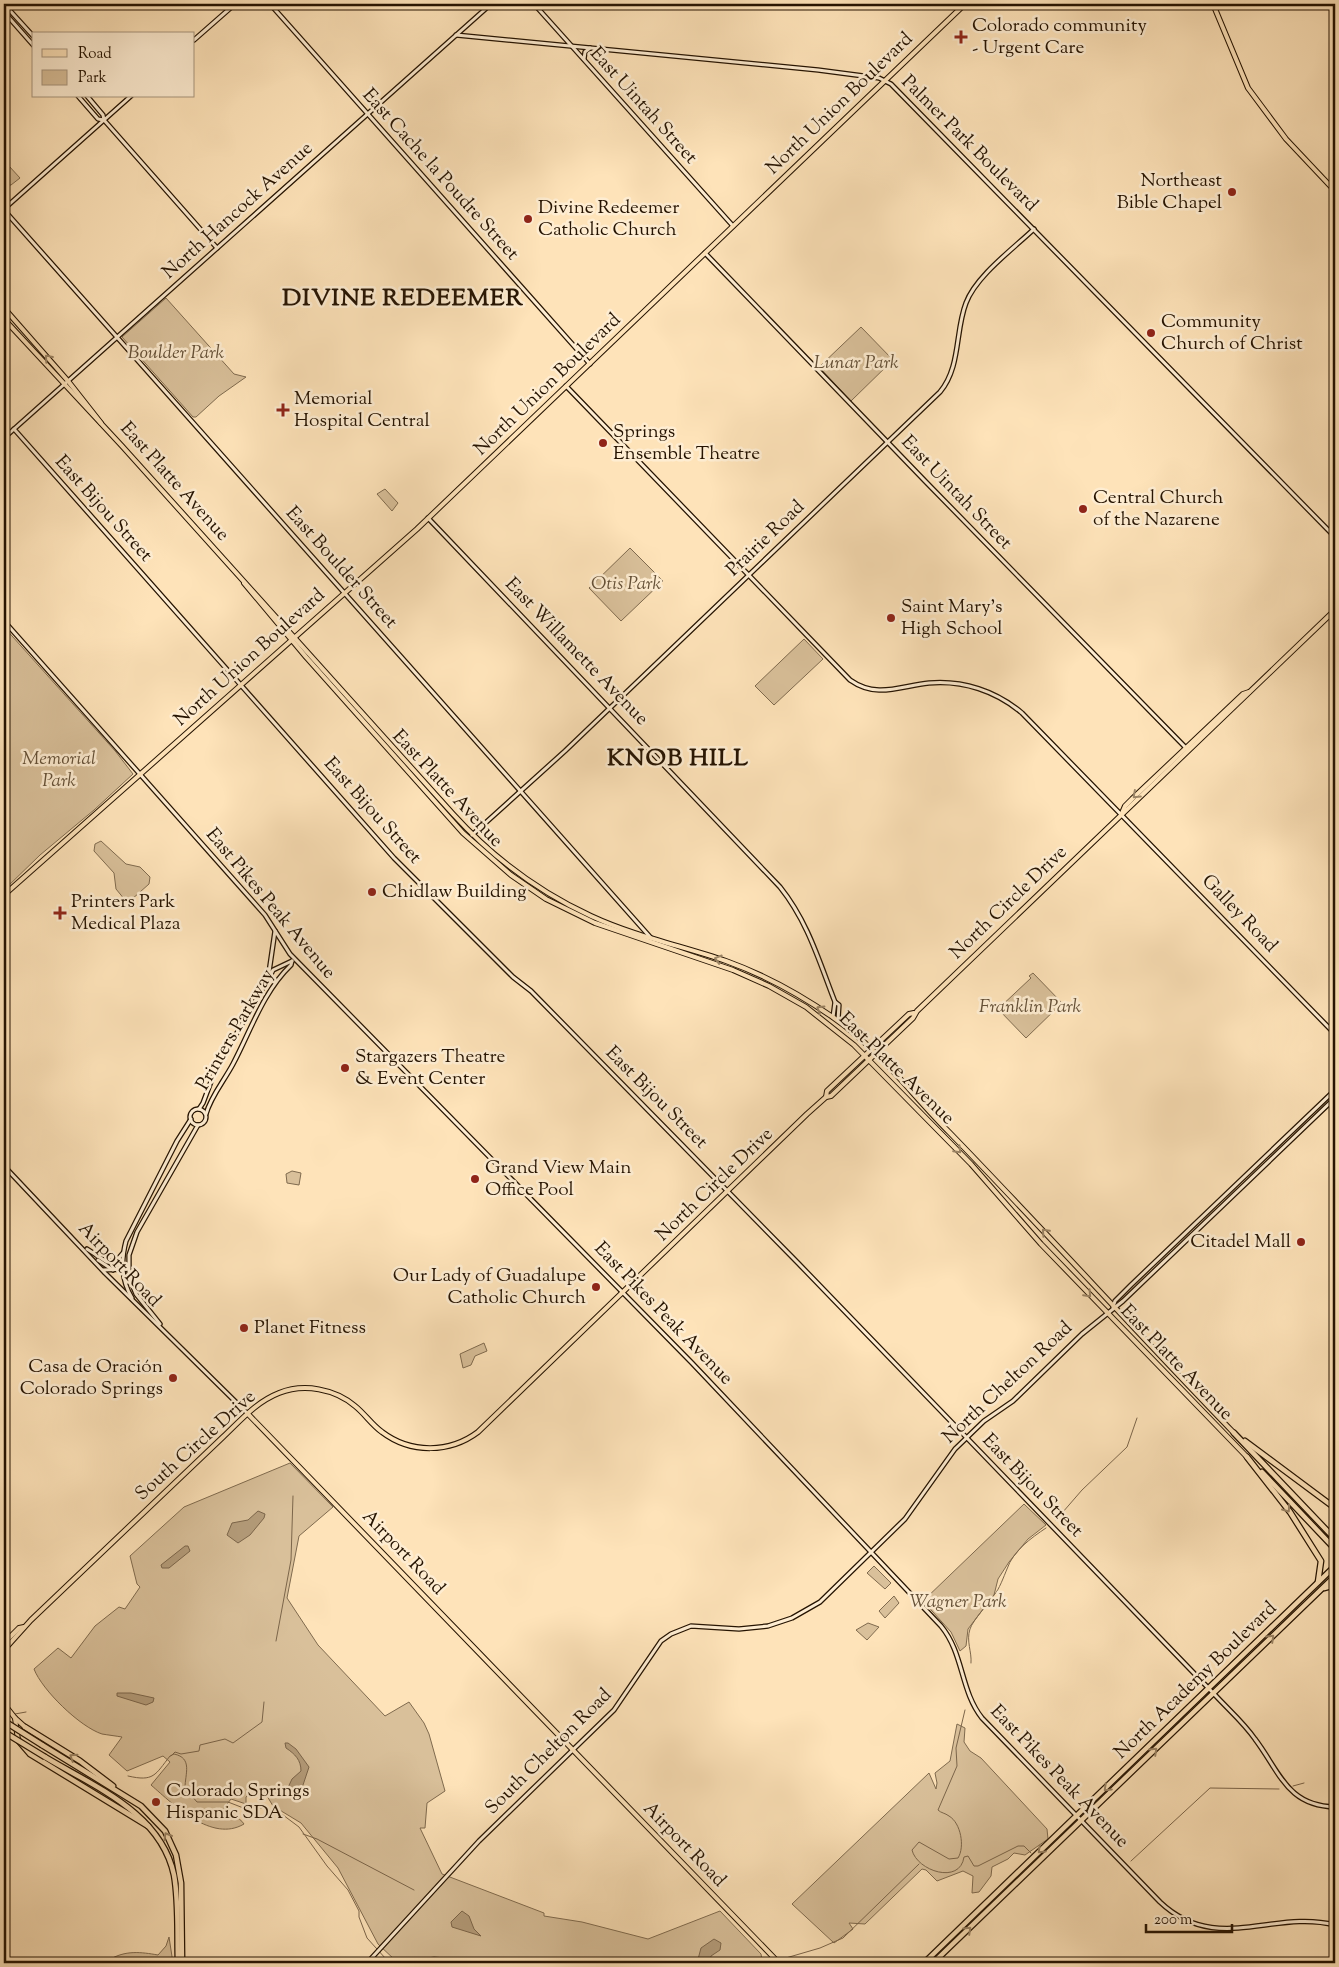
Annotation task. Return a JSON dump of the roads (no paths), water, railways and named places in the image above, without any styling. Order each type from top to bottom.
[{"type":"highway","points":[[1234,1433],[1335,1508]]},
{"type":"highway","name":"East Platte Avenue","points":[[1234,1433],[1335,1539]]},
{"type":"highway","points":[[1247,1457],[1290,1512],[1321,1562],[1332,1570],[1335,1578]]},
{"type":"highway","name":"East Platte Avenue","points":[[1247,1457],[1335,1548]]},
{"type":"highway","points":[[1318,1584],[1321,1562]]},
{"type":"highway","name":"North Academy Boulevard","points":[[924,1963],[1332,1570]]},
{"type":"highway","name":"North Academy Boulevard","points":[[933,1963],[1335,1578]]},
{"type":"highway","points":[[1323,1588],[1335,1585]]},
{"type":"highway","points":[[4,1721],[126,1797],[152,1815],[164,1831],[173,1847],[181,1883],[182,1963]]},
{"type":"highway","points":[[24,1729],[80,1761],[126,1797]]},
{"type":"highway","points":[[4,1732],[130,1809],[155,1832],[166,1852],[174,1874],[178,1963]]},
{"type":"highway","points":[[18,1740],[30,1754],[130,1814],[155,1832]]},
{"type":"main road","points":[[4,4],[32,34]]},
{"type":"main road","points":[[195,39],[235,4]]},
{"type":"main road","name":"East Cache la Poudre Street","points":[[270,4],[590,364]]},
{"type":"main road","name":"North Hancock Avenue","points":[[4,438],[491,4]]},
{"type":"main road","name":"East Uintah Street","points":[[534,4],[733,226]]},
{"type":"main road","name":"North Union Boulevard","points":[[4,895],[428,518],[965,4]]},
{"type":"main road","points":[[1213,4],[1248,88],[1286,140],[1335,191]]},
{"type":"main road","points":[[4,12],[32,44]]},
{"type":"main road","name":"Palmer Park Boulevard","points":[[456,36],[818,70],[885,80],[906,97],[1335,537]]},
{"type":"main road","points":[[584,60],[584,52],[591,48]]},
{"type":"main road","points":[[80,98],[98,119],[104,120]]},
{"type":"main road","points":[[89,98],[103,115],[104,120],[217,248]]},
{"type":"main road","points":[[4,210],[129,98]]},
{"type":"main road","name":"East Boulder Street","points":[[4,210],[657,945]]},
{"type":"main road","name":"Prairie Road","points":[[470,837],[610,708],[937,395],[948,380],[964,307],[972,290],[1034,229]]},
{"type":"main road","name":"East Uintah Street","points":[[705,253],[1188,750]]},
{"type":"main road","name":"East Platte Avenue","points":[[4,308],[68,381],[101,423]]},
{"type":"main road","name":"East Platte Avenue","points":[[4,319],[64,386],[101,423],[470,837],[511,875],[556,904],[580,916],[657,945],[732,970],[777,990],[829,1024],[866,1056],[971,1164],[1041,1244],[1247,1457]]},
{"type":"main road","points":[[566,386],[748,576]]},
{"type":"main road","name":"East Bijou Street","points":[[14,429],[394,858],[509,973],[531,991],[728,1191],[1210,1689],[1254,1738],[1294,1793],[1316,1806],[1335,1807]]},
{"type":"main road","name":"East Willamette Avenue","points":[[428,518],[780,886],[797,909],[810,933],[835,1002],[839,1008],[838,1020]]},
{"type":"main road","name":"Galley Road","points":[[748,576],[843,674],[862,687],[887,691],[921,684],[946,683],[970,686],[996,695],[1022,713],[1122,813],[1335,1034]]},
{"type":"main road","name":"North Circle Drive","points":[[826,1097],[827,1091],[909,1014],[914,1013],[1122,813],[1129,810],[1188,750],[1247,697],[1249,692],[1335,610]]},
{"type":"main road","name":"East Pikes Peak Avenue","points":[[4,621],[265,915],[293,960],[624,1293],[769,1443],[948,1635],[959,1657],[967,1693],[982,1718],[1168,1909],[1187,1921],[1218,1929],[1314,1922],[1334,1924]]},
{"type":"main road","name":"East Platte Avenue","points":[[470,837],[530,883],[593,917],[748,970],[790,990],[838,1020],[875,1054],[1234,1433]]},
{"type":"main road","points":[[556,904],[570,909],[573,907]]},
{"type":"main road","points":[[580,916],[593,917]]},
{"type":"main road","points":[[637,933],[639,925]]},
{"type":"main road","name":"Printers Parkway","points":[[268,978],[275,930]]},
{"type":"main road","name":"Printers Parkway","points":[[199,1110],[215,1070],[268,978],[274,970],[293,960]]},
{"type":"main road","name":"Printers Parkway","points":[[206,1116],[210,1102],[233,1064],[266,996],[276,980],[292,965],[293,960]]},
{"type":"main road","name":"East Willamette Avenue","points":[[833,1017],[835,1002]]},
{"type":"main road","name":"North Circle Drive","points":[[624,1293],[826,1097],[831,1096],[913,1018],[914,1013]]},
{"type":"main road","name":"North Chelton Road","points":[[1113,1307],[1115,1302],[1132,1284],[1335,1090]]},
{"type":"main road","name":"North Chelton Road","points":[[870,1553],[914,1508],[951,1453],[966,1438],[989,1417],[1013,1401],[1106,1313],[1124,1301],[1335,1098]]},
{"type":"main road","points":[[81,1245],[102,1260],[110,1262],[118,1260],[123,1253],[132,1229],[194,1110],[199,1110],[206,1116],[202,1124],[198,1125],[192,1132],[181,1156],[134,1238],[129,1255],[128,1269],[136,1294],[162,1326]]},
{"type":"main road","points":[[191,1117],[198,1125]]},
{"type":"main road","name":"Airport Road","points":[[4,1166],[135,1303],[162,1326],[248,1414],[779,1963]]},
{"type":"main road","points":[[91,1252],[104,1265],[113,1270]]},
{"type":"main road","points":[[123,1253],[126,1285],[135,1303]]},
{"type":"main road","points":[[103,1270],[128,1269]]},
{"type":"main road","name":"South Circle Drive","points":[[4,1650],[22,1632],[24,1627],[248,1414],[264,1401],[281,1393],[298,1389],[315,1389],[333,1394],[351,1403],[379,1430],[397,1441],[423,1448],[454,1444],[482,1428],[624,1293]]},
{"type":"main road","name":"South Chelton Road","points":[[367,1963],[484,1836],[617,1706],[654,1649],[667,1636],[696,1626],[750,1629],[792,1618],[820,1602],[870,1553]]},
{"type":"main road","name":"South Circle Drive","points":[[4,1643],[19,1628],[24,1627]]},
{"type":"main road","points":[[4,1704],[24,1729]]},
{"type":"main road","points":[[15,1720],[18,1740]]},
{"type":"main road","points":[[1334,1924],[1335,1911]]},
{"type":"waterway","points":[[1056,1520],[1082,1490],[1127,1447],[1137,1418]]},
{"type":"waterway","points":[[276,1641],[291,1560],[293,1496]]},
{"type":"waterway","points":[[971,1663],[969,1638],[972,1625],[998,1590],[1014,1556],[1046,1528]]},
{"type":"waterway","points":[[171,1756],[175,1752],[181,1754],[199,1751],[200,1745],[225,1739],[233,1743],[262,1722],[264,1702]]},
{"type":"waterway","points":[[965,1710],[956,1748],[957,1766],[938,1810],[953,1819],[959,1829],[961,1835],[960,1853],[958,1858],[949,1859],[919,1842],[912,1850],[922,1864],[938,1872],[947,1873],[955,1871],[961,1866],[964,1857],[968,1856],[974,1866],[978,1866],[1018,1846],[1024,1846],[1031,1853]]},
{"type":"waterway","points":[[15,1714],[26,1712]]},
{"type":"waterway","points":[[4,1714],[11,1714]]},
{"type":"waterway","points":[[128,1776],[137,1778],[149,1777],[157,1772],[170,1756],[174,1754],[180,1756],[186,1763],[185,1788],[197,1802],[228,1802],[246,1809],[264,1808],[283,1815],[299,1827],[327,1866],[348,1890],[359,1911],[359,1917],[367,1938],[386,1959],[392,1962],[417,1963],[422,1959],[434,1957],[445,1958],[450,1963]]},
{"type":"waterway","points":[[1293,1786],[1304,1783]]},
{"type":"waterway","points":[[1131,1861],[1210,1788],[1279,1789]]},
{"type":"waterway","points":[[303,1834],[317,1839],[414,1890]]},
{"type":"waterway","points":[[779,1960],[820,1948],[843,1938],[919,1864]]},
{"type":"waterway","points":[[771,1963],[776,1961]]},
{"type":"place","name":"Colorado community - Urgent Care","points":[[961,37]]},
{"type":"place","name":"Northeast Bible Chapel","points":[[1232,192]]},
{"type":"place","name":"Divine Redeemer Catholic Church","points":[[528,219]]},
{"type":"place","name":"Community Church of Christ","points":[[1151,333]]},
{"type":"place","name":"Memorial Hospital Central","points":[[283,410]]},
{"type":"place","name":"Springs Ensemble Theatre","points":[[603,443]]},
{"type":"place","name":"Central Church of the Nazarene","points":[[1083,509]]},
{"type":"place","name":"Saint Mary's High School","points":[[891,618]]},
{"type":"place","name":"Chidlaw Building","points":[[372,892]]},
{"type":"place","name":"Printers Park Medical Plaza","points":[[60,913]]},
{"type":"place","name":"Stargazers Theatre & Event Center","points":[[345,1068]]},
{"type":"place","name":"Grand View Main Office Pool","points":[[475,1179]]},
{"type":"place","name":"Citadel Mall","points":[[1301,1242]]},
{"type":"place","name":"Our Lady of Guadalupe Catholic Church","points":[[596,1287]]},
{"type":"place","name":"Planet Fitness","points":[[244,1328]]},
{"type":"place","name":"Casa de Oración Colorado Springs","points":[[173,1378]]},
{"type":"place","name":"Colorado Springs Hispanic SDA","points":[[156,1802]]},
{"type":"district","name":"DIVINE REDEEMER","points":[[403,299]]},
{"type":"district","name":"KNOB HILL","points":[[678,759]]},
{"type":"park label","name":"Boulder Park","points":[[176,353]]},
{"type":"park label","name":"Lunar Park","points":[[856,363]]},
{"type":"park label","name":"Otis Park","points":[[626,584]]},
{"type":"park label","name":"Memorial Park","points":[[59,770]]},
{"type":"park label","name":"Franklin Park","points":[[1030,1007]]},
{"type":"park label","name":"Wagner Park","points":[[958,1602]]}]
